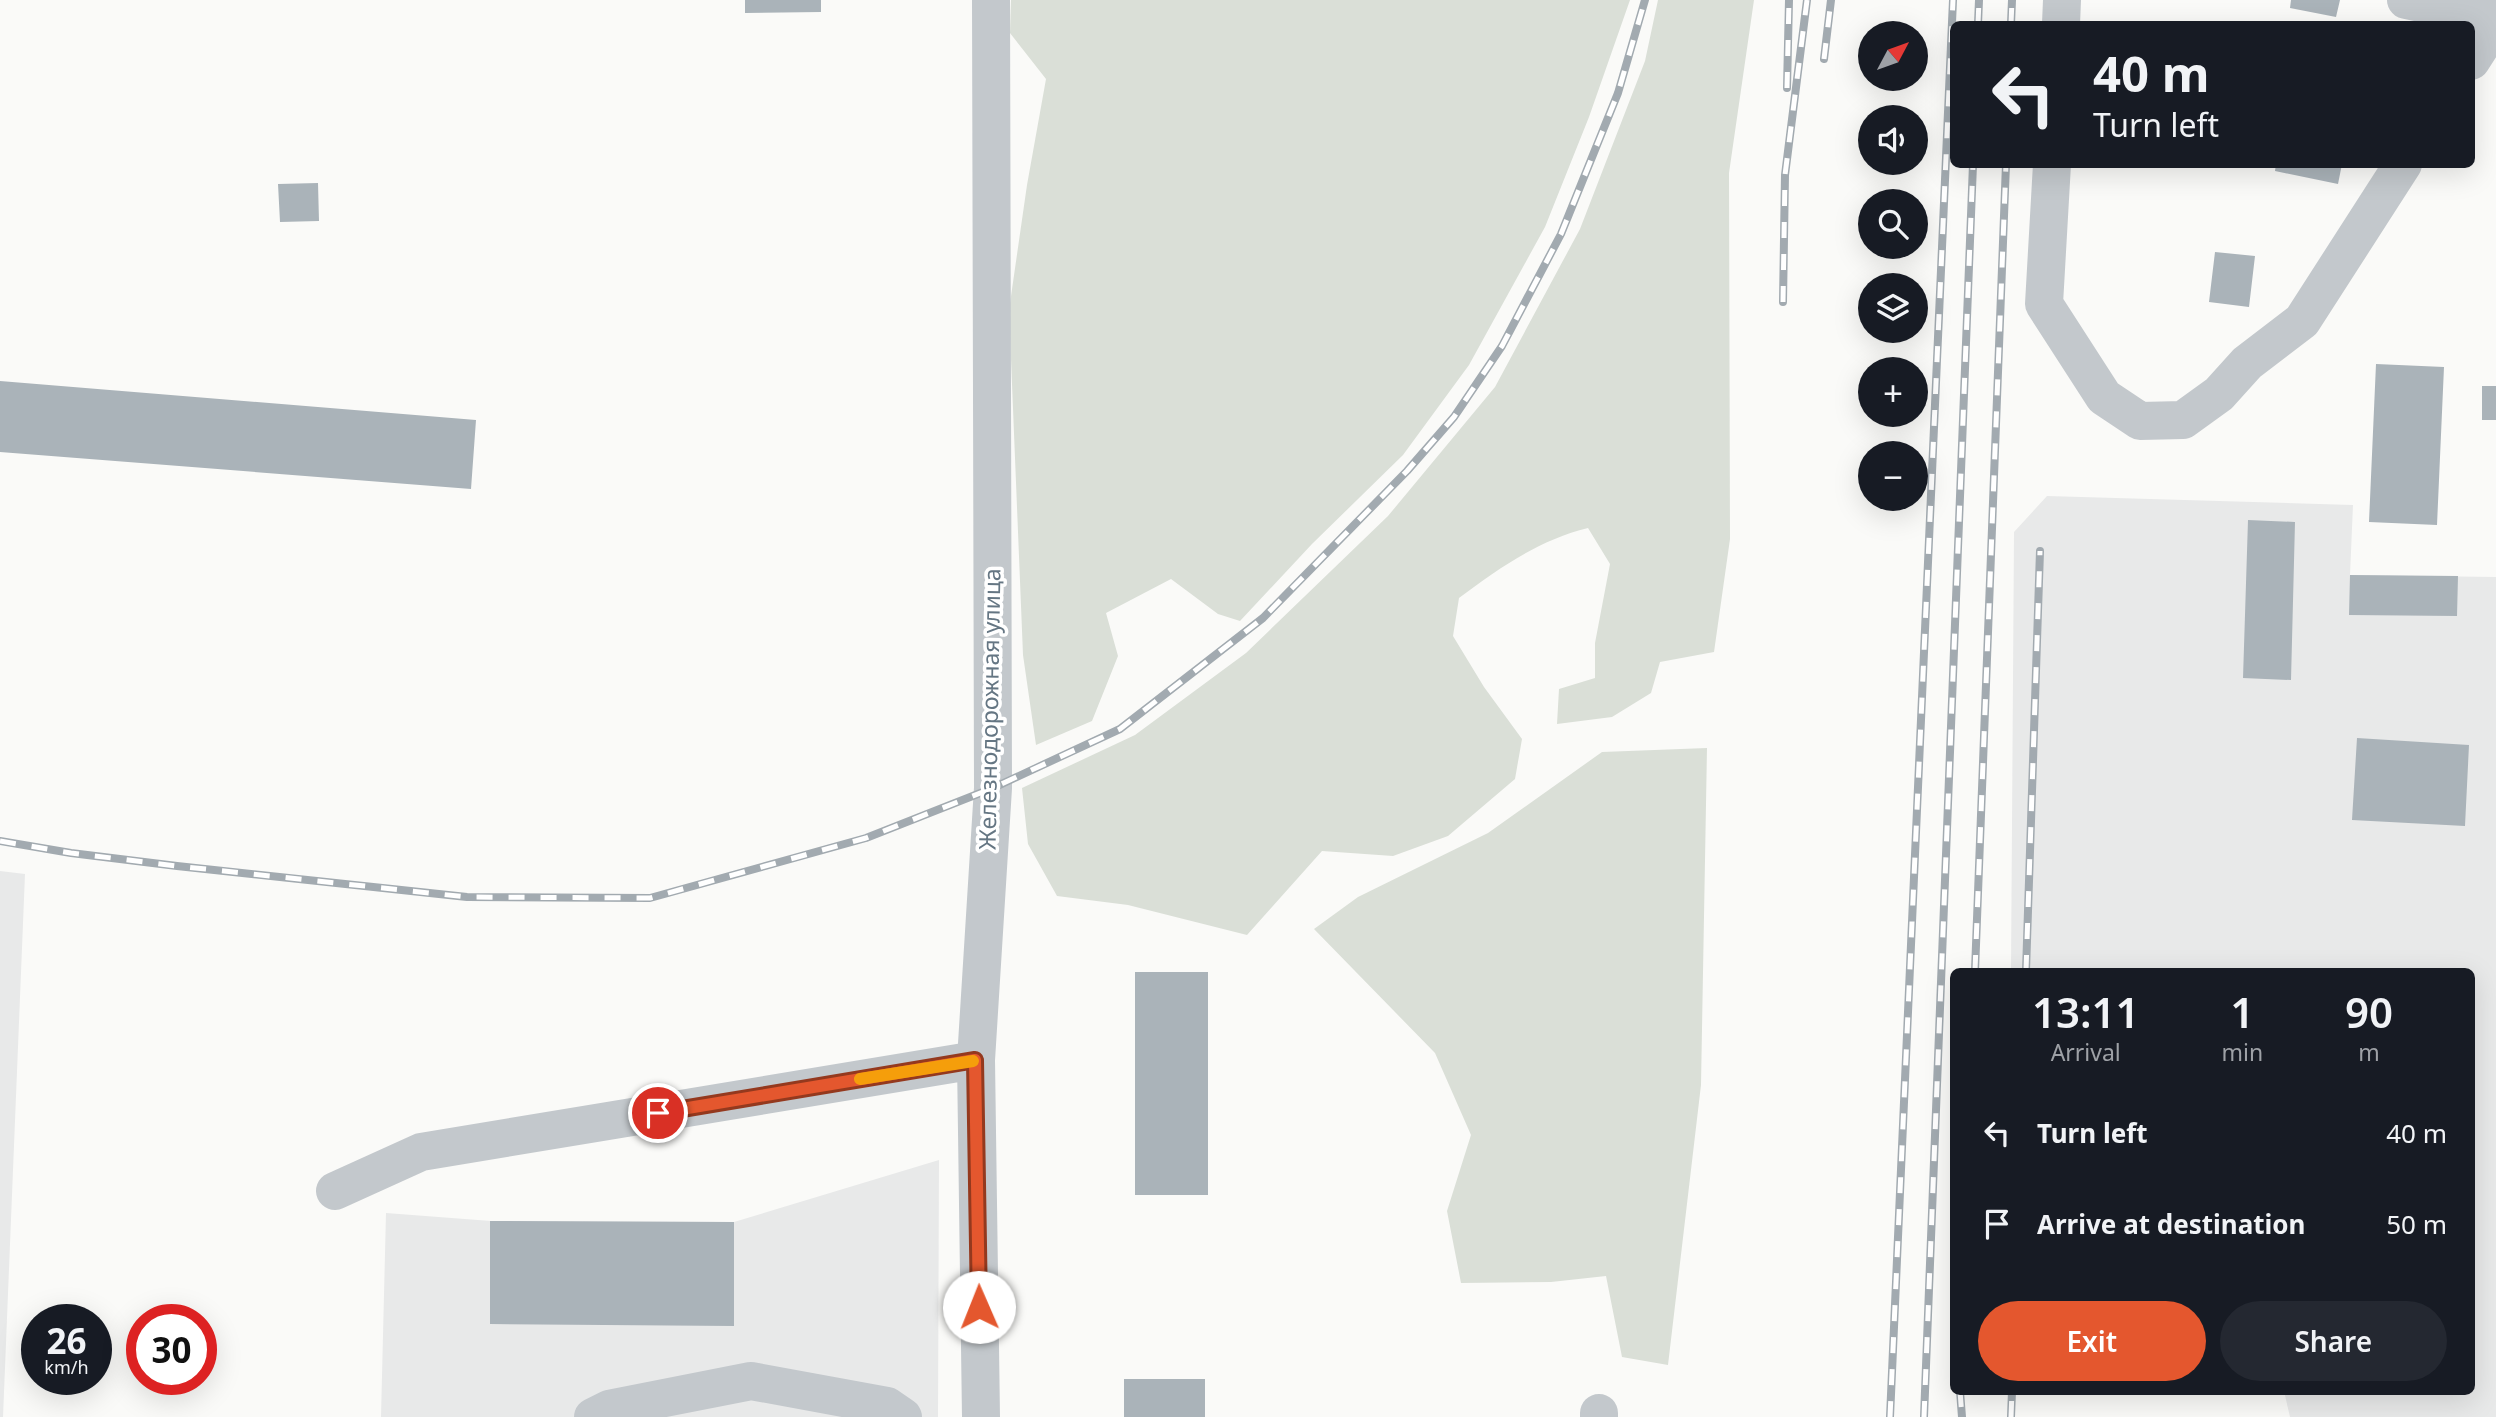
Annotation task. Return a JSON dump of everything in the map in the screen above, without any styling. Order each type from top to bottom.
[{"type":"street","name":"Железнодорожная улица","points":[[981,1417],[975,1060],[993,788],[991,0]]},
{"type":"street","points":[[2061,21],[2062,0]]},
{"type":"street","points":[[2406,0],[2496,20],[2475,54]]},
{"type":"street","points":[[2052,168],[2044,304],[2104,397],[2140,421],[2183,420],[2219,394],[2247,363],[2302,321],[2400,168]]},
{"type":"street","points":[[335,1191],[421,1152],[975,1060]]},
{"type":"street","points":[[593,1417],[609,1409],[751,1381],[887,1406],[903,1417]]},
{"type":"shaded area","points":[[1011,0],[1630,0],[1589,117],[1545,227],[1469,365],[1403,455],[1312,544],[1240,621],[1218,614],[1171,579],[1106,613],[1118,656],[1092,721],[1036,745],[1023,655],[1009,310],[1046,79],[1010,33]]},
{"type":"shaded area","points":[[1658,0],[1754,0],[1729,173],[1730,539],[1714,652],[1660,662],[1651,693],[1612,717],[1557,724],[1559,689],[1595,678],[1595,643],[1610,564],[1588,528],[1570,533],[1520,556],[1459,598],[1453,636],[1484,687],[1522,739],[1515,779],[1448,836],[1393,856],[1322,851],[1247,935],[1128,905],[1057,896],[1028,844],[1022,788],[1135,735],[1246,653],[1388,516],[1495,387],[1580,229],[1645,61]]},
{"type":"shaded area","points":[[2047,496],[2353,505],[2350,575],[2496,577],[2496,1417],[2290,1417],[2285,1395],[2475,1395],[2475,968],[2011,968],[2014,532]]},
{"type":"shaded area","points":[[1707,748],[1701,1085],[1668,1365],[1622,1357],[1606,1276],[1551,1282],[1461,1283],[1447,1211],[1471,1135],[1435,1053],[1314,929],[1358,897],[1488,833],[1602,752]]},
{"type":"shaded area","points":[[0,871],[25,874],[3,1417],[0,1417]]},
{"type":"shaded area","points":[[939,1160],[938,1417],[381,1417],[386,1213],[491,1221],[734,1222]]},
{"type":"building","points":[[745,0],[821,0],[821,12],[745,13]]},
{"type":"building","points":[[2291,0],[2340,0],[2336,17],[2290,8]]},
{"type":"building","points":[[2275,168],[2341,168],[2338,184],[2275,171]]},
{"type":"building","points":[[318,183],[319,221],[280,222],[278,184]]},
{"type":"building","points":[[2215,252],[2255,256],[2249,307],[2209,302]]},
{"type":"building","points":[[2376,364],[2444,367],[2437,525],[2369,522]]},
{"type":"building","points":[[0,381],[476,420],[471,489],[0,452]]},
{"type":"building","points":[[2482,386],[2496,386],[2496,420],[2482,420]]},
{"type":"building","points":[[2248,520],[2295,522],[2291,680],[2243,678]]},
{"type":"building","points":[[2350,575],[2458,576],[2457,616],[2349,615]]},
{"type":"building","points":[[2357,738],[2469,745],[2465,826],[2352,820]]},
{"type":"building","points":[[1135,972],[1208,972],[1208,1195],[1135,1195]]},
{"type":"building","points":[[490,1221],[734,1222],[734,1326],[490,1324]]},
{"type":"building","points":[[1124,1379],[1205,1379],[1205,1417],[1124,1417]]},
{"type":"railway","points":[[0,841],[177,866],[467,897],[650,898],[866,838],[993,788],[1120,729],[1263,618],[1407,471],[1454,417],[1502,346],[1561,234],[1618,93],[1645,0]]},
{"type":"railway","points":[[1787,88],[1789,0]]},
{"type":"railway","points":[[1783,302],[1785,175],[1807,0]]},
{"type":"railway","points":[[1824,59],[1831,0]]},
{"type":"railway","points":[[1952,21],[1953,0]]},
{"type":"railway","points":[[1978,21],[1979,0]]},
{"type":"railway","points":[[2011,21],[2012,0]]},
{"type":"railway","points":[[1890,1417],[1950,67]]},
{"type":"railway","points":[[1924,1417],[1973,168]]},
{"type":"railway","points":[[1975,968],[2006,168]]},
{"type":"railway","points":[[2026,968],[2040,551]]},
{"type":"railway","points":[[1960,1395],[1962,1417]]},
{"type":"railway","points":[[2011,1417],[2012,1395]]},
{"type":"slow traffic","points":[[860,1079],[973,1061]]},
{"type":"route","points":[[658,1113],[975,1060],[979,1307]]}]
